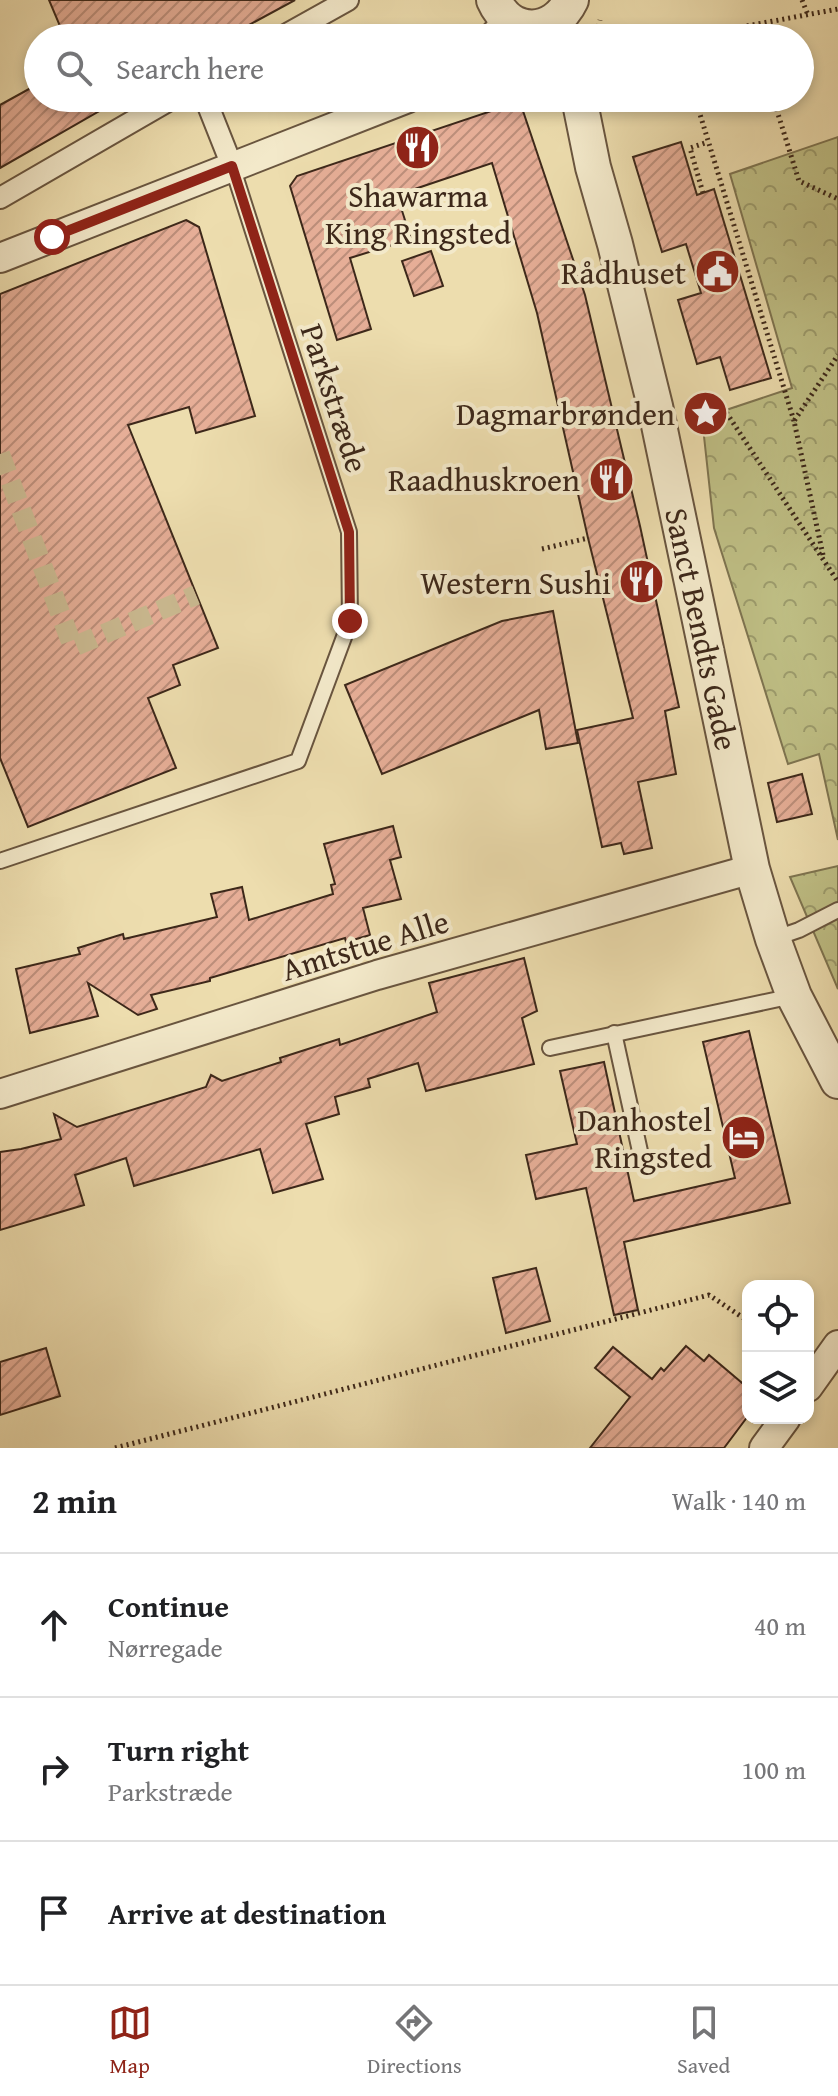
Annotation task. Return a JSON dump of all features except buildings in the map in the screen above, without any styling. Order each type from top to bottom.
[{"type":"street","points":[[305,24],[348,0]]},
{"type":"street","points":[[0,198],[149,112]]},
{"type":"street","points":[[211,112],[232,166]]},
{"type":"street","points":[[0,258],[372,112]]},
{"type":"street","name":"Sanct Bendts Gade","points":[[567,112],[593,167]]},
{"type":"street","name":"Sanct Bendts Gade","points":[[582,112],[593,167],[655,406],[752,869],[794,996],[838,1081]]},
{"type":"street","name":"Amtstue Alle","points":[[0,1094],[377,975],[752,869]]},
{"type":"street","points":[[814,1379],[838,1345]]},
{"type":"street","points":[[764,1448],[782,1424]]},
{"type":"lane","name":"Parkstræde","points":[[0,861],[298,761],[350,621],[349,532],[232,166]]},
{"type":"lane","points":[[773,939],[838,910]]},
{"type":"lane","points":[[550,1048],[794,996]]},
{"type":"lane","points":[[614,1033],[643,1165]]},
{"type":"path","points":[[802,0],[808,15]]},
{"type":"path","points":[[760,24],[838,9]]},
{"type":"path","points":[[699,112],[794,421],[824,560]]},
{"type":"path","points":[[777,112],[799,181],[838,199]]},
{"type":"path","points":[[703,193],[690,148],[708,142]]},
{"type":"path","points":[[794,421],[838,355]]},
{"type":"path","points":[[655,406],[722,406],[838,582]]},
{"type":"path","points":[[542,549],[588,538]]},
{"type":"path","points":[[115,1448],[709,1295],[742,1317]]},
{"type":"green space","points":[[838,137],[838,840],[819,754],[788,764],[714,528],[702,418],[792,388],[730,174]]},
{"type":"green space","points":[[838,866],[838,989],[790,877]]},
{"type":"tunnel","points":[[0,454],[73,647],[196,595]]},
{"type":"place","name":"Shawarma King Ringsted","points":[[418,148]]},
{"type":"place","name":"Rådhuset","points":[[717,272]]},
{"type":"place","name":"Dagmarbrønden","points":[[706,413]]},
{"type":"place","name":"Raadhuskroen","points":[[611,479]]},
{"type":"place","name":"Western Sushi","points":[[642,582]]},
{"type":"place","name":"Danhostel Ringsted","points":[[743,1137]]},
{"type":"route","points":[[52,237],[232,166],[349,532],[350,621]]}]
